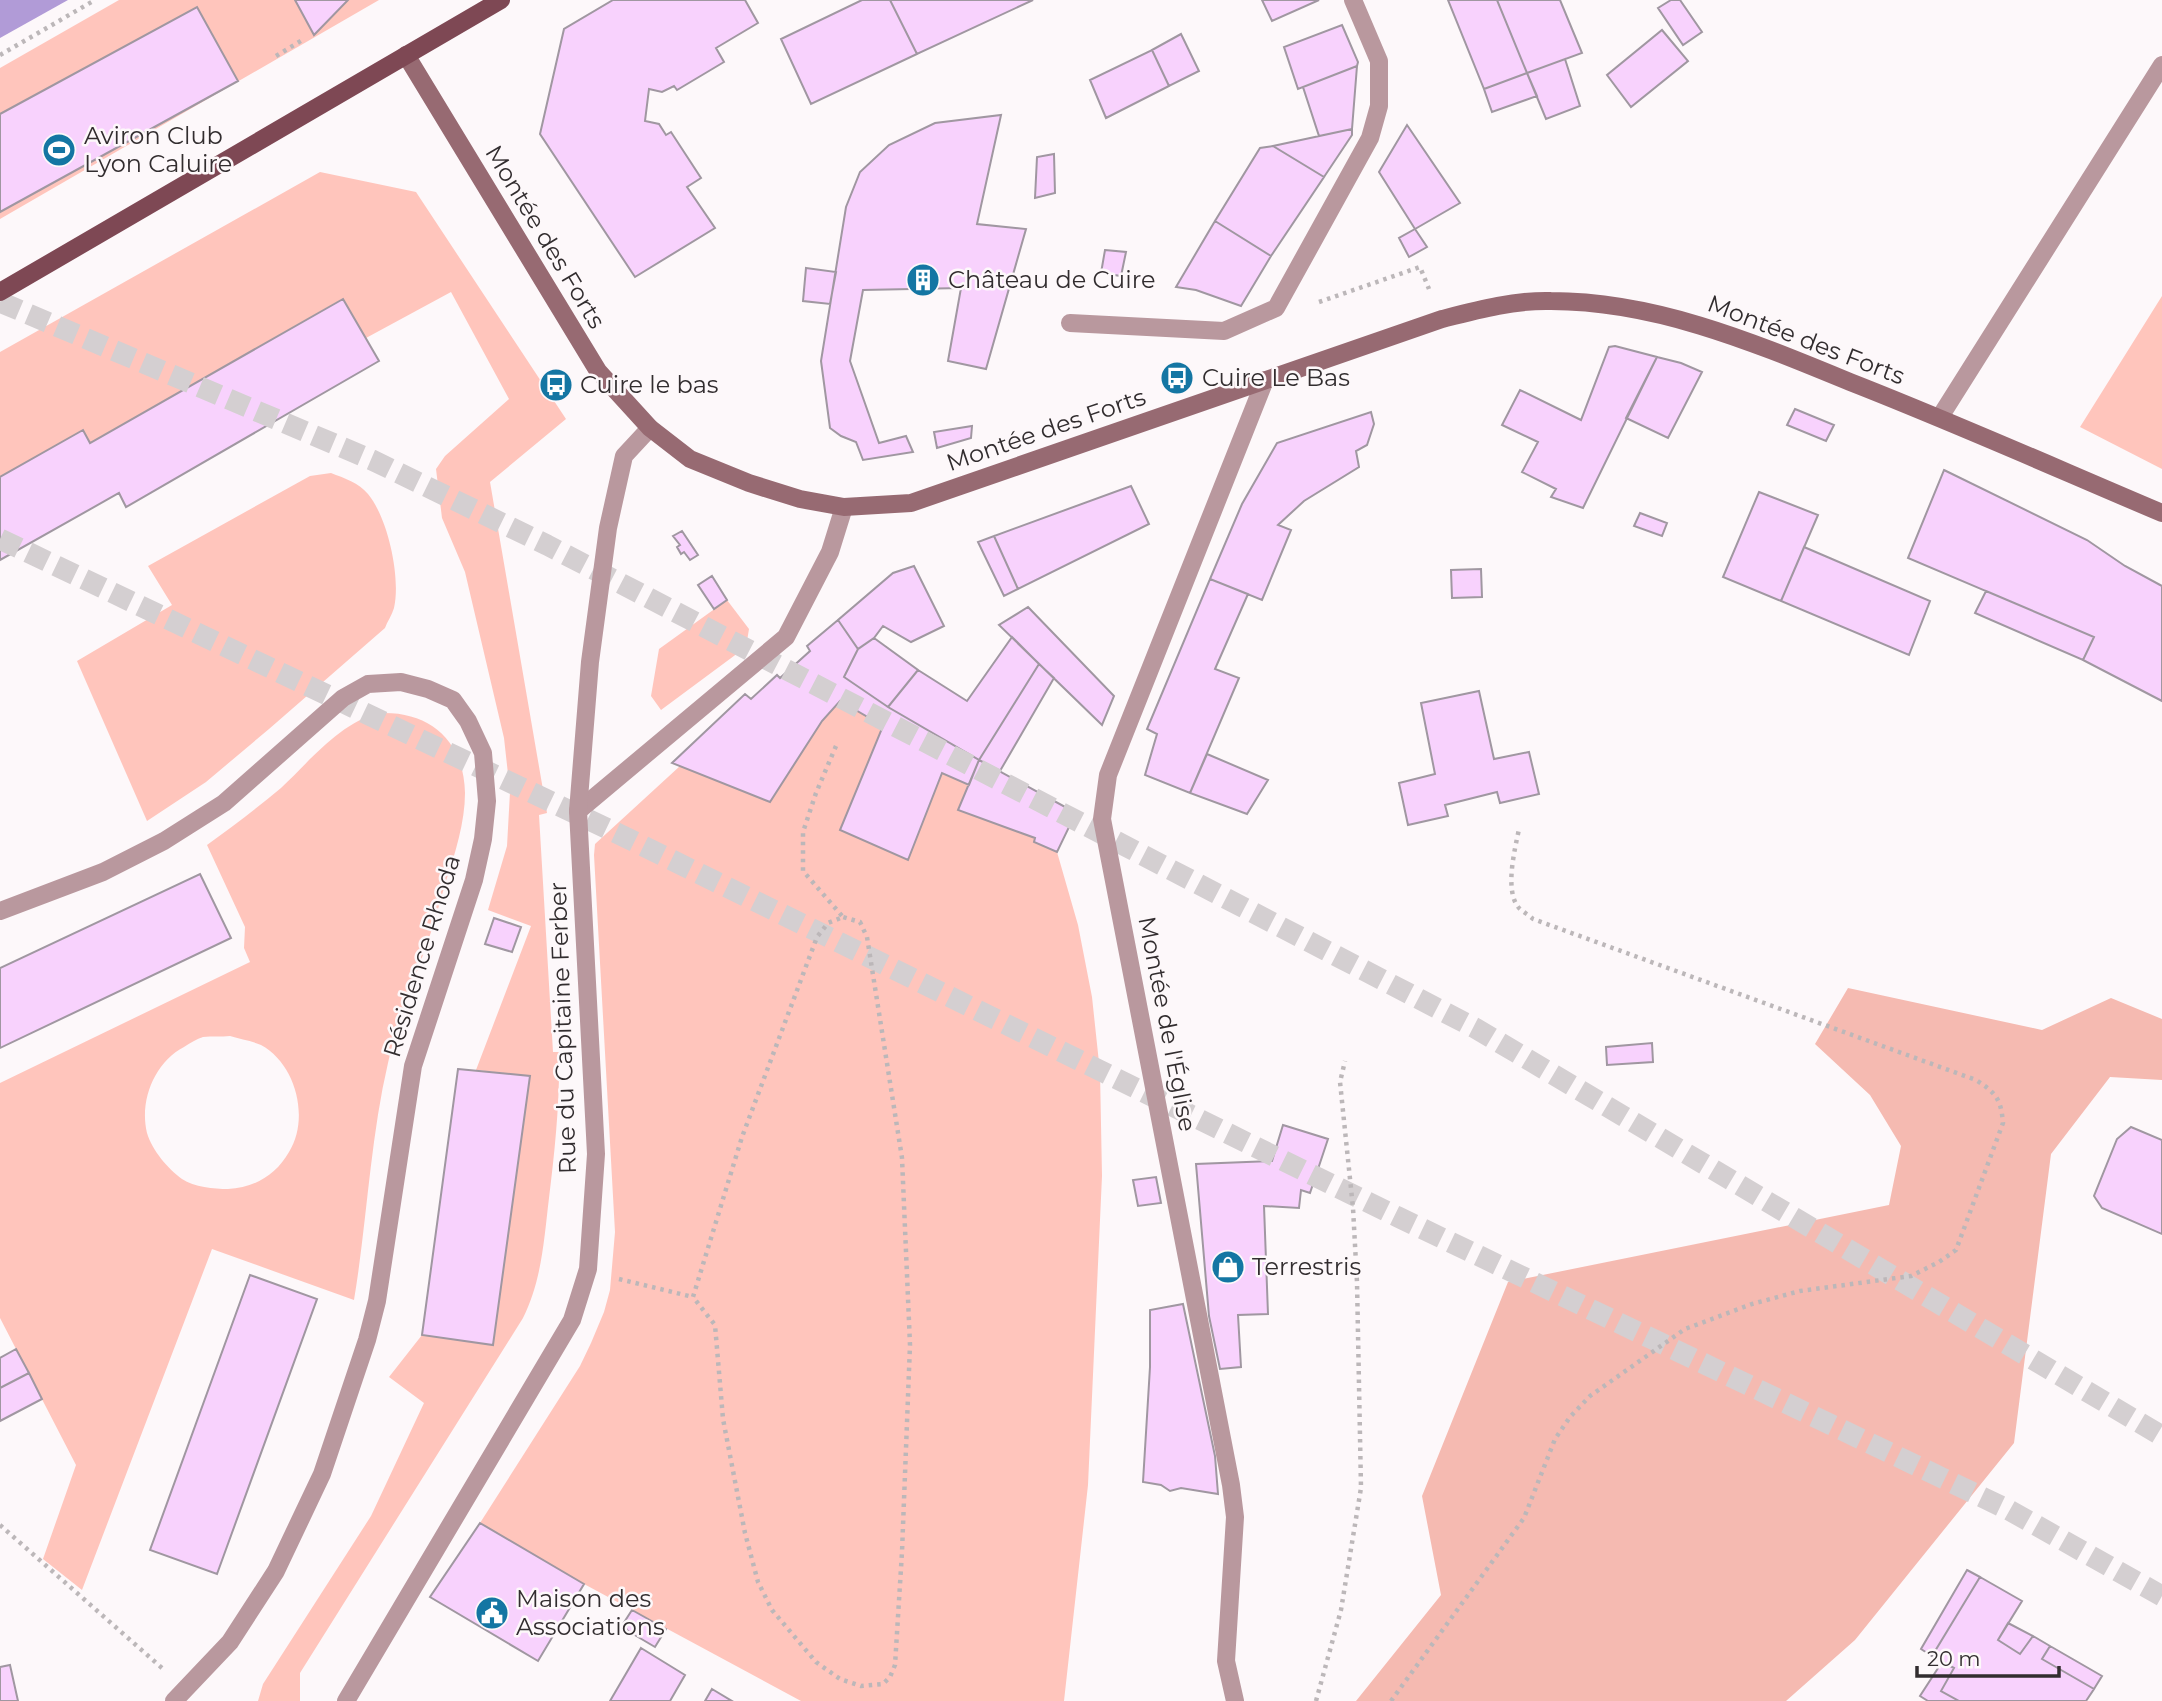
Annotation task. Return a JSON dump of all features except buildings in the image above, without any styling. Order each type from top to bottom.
[{"type":"main road","points":[[0,292],[501,0]]},
{"type":"street","points":[[1070,323],[1224,331],[1276,308],[1370,138],[1379,106],[1379,61],[1353,0]]},
{"type":"street","name":"Montée des Forts","points":[[406,55],[598,371],[650,428],[690,458],[749,483],[800,499],[844,507],[911,503],[1441,319],[1487,307],[1550,300],[1611,305],[1682,320],[1741,338],[1940,417],[2162,513]]},
{"type":"street","points":[[1940,417],[2162,65]]},
{"type":"street","name":"Montée de l'Église","points":[[1235,1701],[1226,1661],[1235,1517],[1231,1485],[1102,819],[1108,775],[1265,380]]},
{"type":"street","name":"Rue du Capitaine Ferber","points":[[346,1701],[572,1320],[588,1269],[596,1154],[578,811],[590,662],[608,528],[624,456],[650,428]]},
{"type":"street","points":[[578,811],[786,637],[831,552],[844,507]]},
{"type":"street","name":"Résidence Rhoda","points":[[0,911],[103,872],[164,841],[223,803],[343,698],[368,684],[401,682],[428,689],[453,700],[468,721],[483,753],[487,802],[480,853],[474,880],[413,1066],[377,1301],[367,1340],[322,1474],[276,1571],[230,1642],[180,1695]]},
{"type":"path","points":[[0,55],[95,0]]},
{"type":"path","points":[[276,55],[304,39]]},
{"type":"path","points":[[1322,302],[1420,267]]},
{"type":"path","points":[[588,1269],[693,1297],[715,1325],[723,1419],[745,1533],[763,1591],[772,1609],[816,1662],[840,1679],[861,1686],[883,1684],[890,1677],[895,1665],[910,1370],[902,1157],[867,937],[860,922],[844,917],[803,872],[803,832],[836,746]]},
{"type":"path","points":[[1391,1701],[1524,1518],[1555,1439],[1579,1407],[1623,1372],[1685,1329],[1752,1304],[1800,1291],[1911,1276],[1939,1262],[1956,1250],[2003,1123],[2001,1104],[1990,1089],[1976,1080],[1533,919],[1518,906],[1513,893],[1513,862],[1519,829]]},
{"type":"path","points":[[693,1297],[742,1137],[817,937],[828,923],[844,917]]},
{"type":"path","points":[[1316,1701],[1341,1610],[1361,1488],[1357,1282],[1353,1208],[1340,1082],[1345,1061]]},
{"type":"path","points":[[0,1525],[180,1695]]},
{"type":"shaded area","points":[[0,0],[68,0],[0,38]]},
{"type":"shaded area","name":"Aviron Club Lyon Caluire","points":[[119,0],[379,0],[0,219],[0,68]]},
{"type":"shaded area","points":[[320,172],[416,192],[566,419],[490,482],[547,813],[539,815],[553,1052],[559,1052],[559,1089],[541,1259],[523,1318],[300,1673],[300,1701],[258,1701],[263,1684],[371,1516],[424,1403],[389,1377],[422,1335],[492,1345],[529,1076],[476,1070],[531,926],[488,910],[507,846],[510,792],[504,738],[465,572],[442,518],[436,469],[445,456],[509,399],[451,292],[366,338],[342,299],[90,443],[83,430],[0,477],[0,352]]},
{"type":"shaded area","points":[[2162,296],[2162,469],[2080,427]]},
{"type":"shaded area","points":[[331,473],[356,484],[368,494],[387,533],[394,565],[396,595],[394,608],[385,628],[206,782],[147,821],[77,661],[172,605],[148,566],[310,476]]},
{"type":"shaded area","points":[[727,600],[749,629],[746,647],[661,710],[651,696],[659,649]]},
{"type":"shaded area","points":[[840,701],[883,726],[840,830],[908,860],[942,773],[969,785],[959,810],[1035,838],[1035,842],[1057,852],[1078,925],[1092,997],[1100,1072],[1102,1176],[1088,1485],[1064,1701],[801,1701],[584,1584],[480,1523],[580,1366],[604,1312],[610,1290],[615,1232],[595,844],[680,766],[770,802],[822,721]]},
{"type":"shaded area","points":[[380,713],[414,717],[441,733],[458,758],[465,793],[456,849],[391,1049],[377,1122],[354,1300],[212,1249],[82,1590],[43,1559],[76,1465],[0,1318],[0,1083],[250,962],[244,948],[245,927],[207,845],[281,788],[339,734],[365,718]],"holes":[[[230,1036],[261,1045],[283,1065],[296,1093],[298,1124],[295,1138],[284,1160],[263,1179],[238,1188],[198,1186],[177,1175],[161,1159],[147,1133],[145,1108],[157,1072],[174,1054],[203,1037]]]},
{"type":"shaded area","points":[[1848,988],[2042,1030],[2111,998],[2162,1019],[2162,1080],[2110,1077],[2051,1154],[2014,1443],[1855,1640],[1786,1701],[1356,1701],[1441,1595],[1422,1496],[1508,1282],[1889,1205],[1901,1146],[1870,1095],[1815,1044]]},
{"type":"tunnel","points":[[0,302],[372,460],[547,545],[1475,1028],[2162,1436]]},
{"type":"tunnel","points":[[0,539],[629,839],[1398,1217],[2009,1510],[2162,1596]]},
{"type":"place","name":"Aviron Club Lyon Caluire","points":[[59,150]]},
{"type":"place","name":"Château de Cuire","points":[[923,280]]},
{"type":"place","name":"Cuire Le Bas","points":[[1177,378]]},
{"type":"place","name":"Cuire le bas","points":[[556,385]]},
{"type":"place","name":"Terrestris","points":[[1228,1267]]},
{"type":"place","name":"Maison des Associations","points":[[492,1613]]}]
